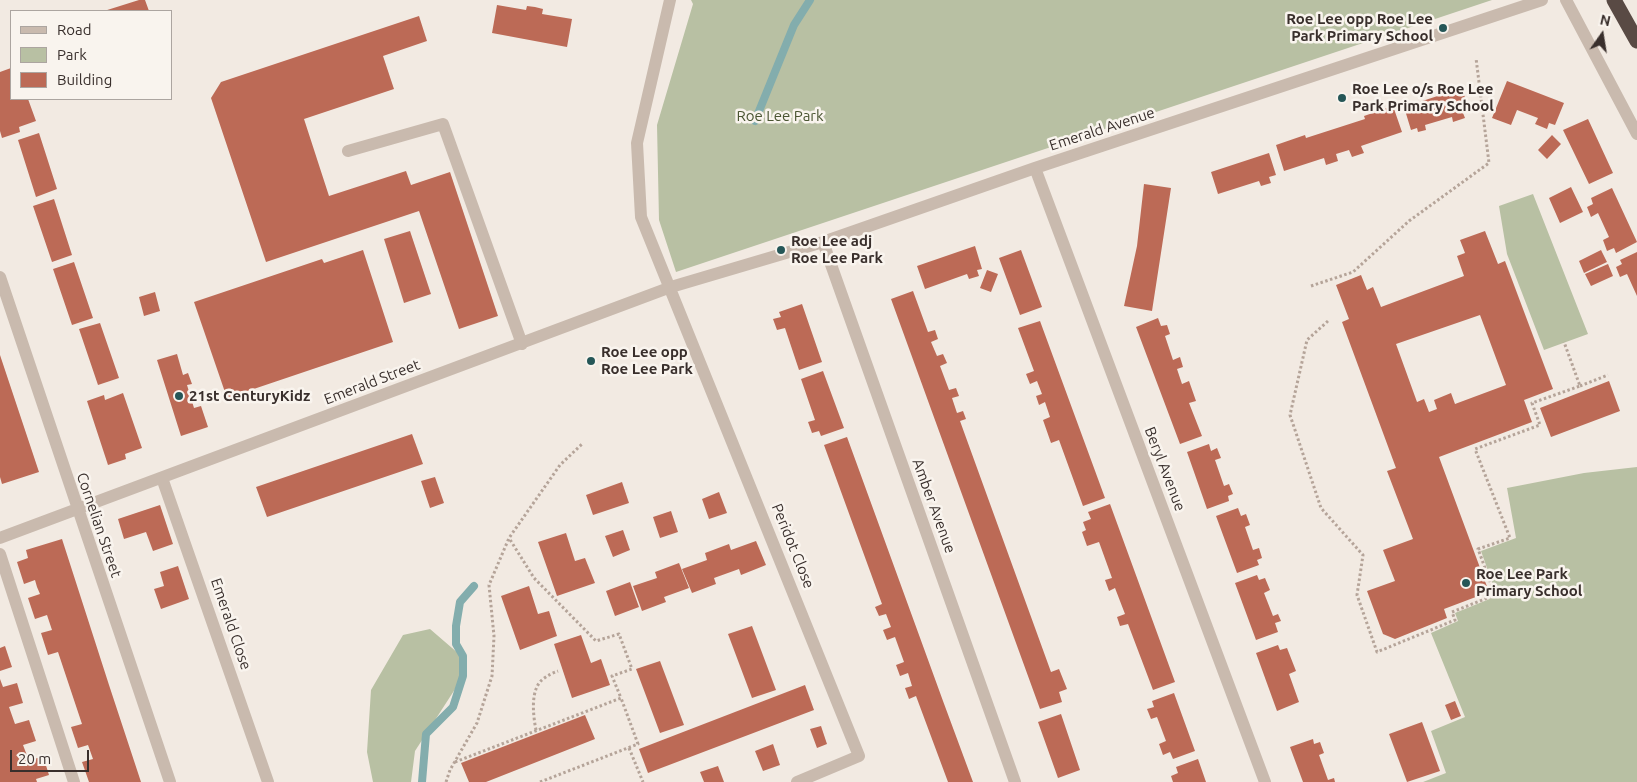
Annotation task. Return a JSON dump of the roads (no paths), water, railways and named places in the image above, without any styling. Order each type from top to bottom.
[{"type":"highway","points":[[1614,0],[1637,41]]},
{"type":"street","points":[[670,0],[637,144],[642,217],[671,287]]},
{"type":"street","name":"Emerald Avenue","points":[[671,287],[823,242],[1035,168],[1542,0]]},
{"type":"street","points":[[1566,0],[1637,134]]},
{"type":"street","points":[[348,151],[444,124],[522,344]]},
{"type":"street","name":"Beryl Avenue","points":[[1035,168],[1265,782]]},
{"type":"street","name":"Amber Avenue","points":[[823,242],[1015,782]]},
{"type":"street","name":"Cornelian Street","points":[[0,277],[170,782]]},
{"type":"street","name":"Emerald Street","points":[[0,538],[671,287]]},
{"type":"street","name":"Peridot Close","points":[[671,287],[859,756],[797,782]]},
{"type":"street","name":"Emerald Close","points":[[162,478],[268,782]]},
{"type":"street","points":[[0,554],[74,782]]},
{"type":"waterway","points":[[755,121],[794,25],[810,0]]},
{"type":"waterway","points":[[422,782],[426,734],[453,707],[463,676],[463,656],[456,644],[456,626],[460,602],[474,586]]},
{"type":"place","name":"Roe Lee opp Roe Lee Park Primary School","points":[[1443,28]]},
{"type":"place","name":"Roe Lee o/s Roe Lee Park Primary School","points":[[1342,98]]},
{"type":"place","name":"Roe Lee adj Roe Lee Park","points":[[781,250]]},
{"type":"place","name":"Roe Lee opp Roe Lee Park","points":[[591,361]]},
{"type":"place","name":"21st CenturyKidz","points":[[179,396]]},
{"type":"place","name":"Roe Lee Park Primary School","points":[[1466,583]]},
{"type":"park label","name":"Roe Lee Park","points":[[780,116]]}]
